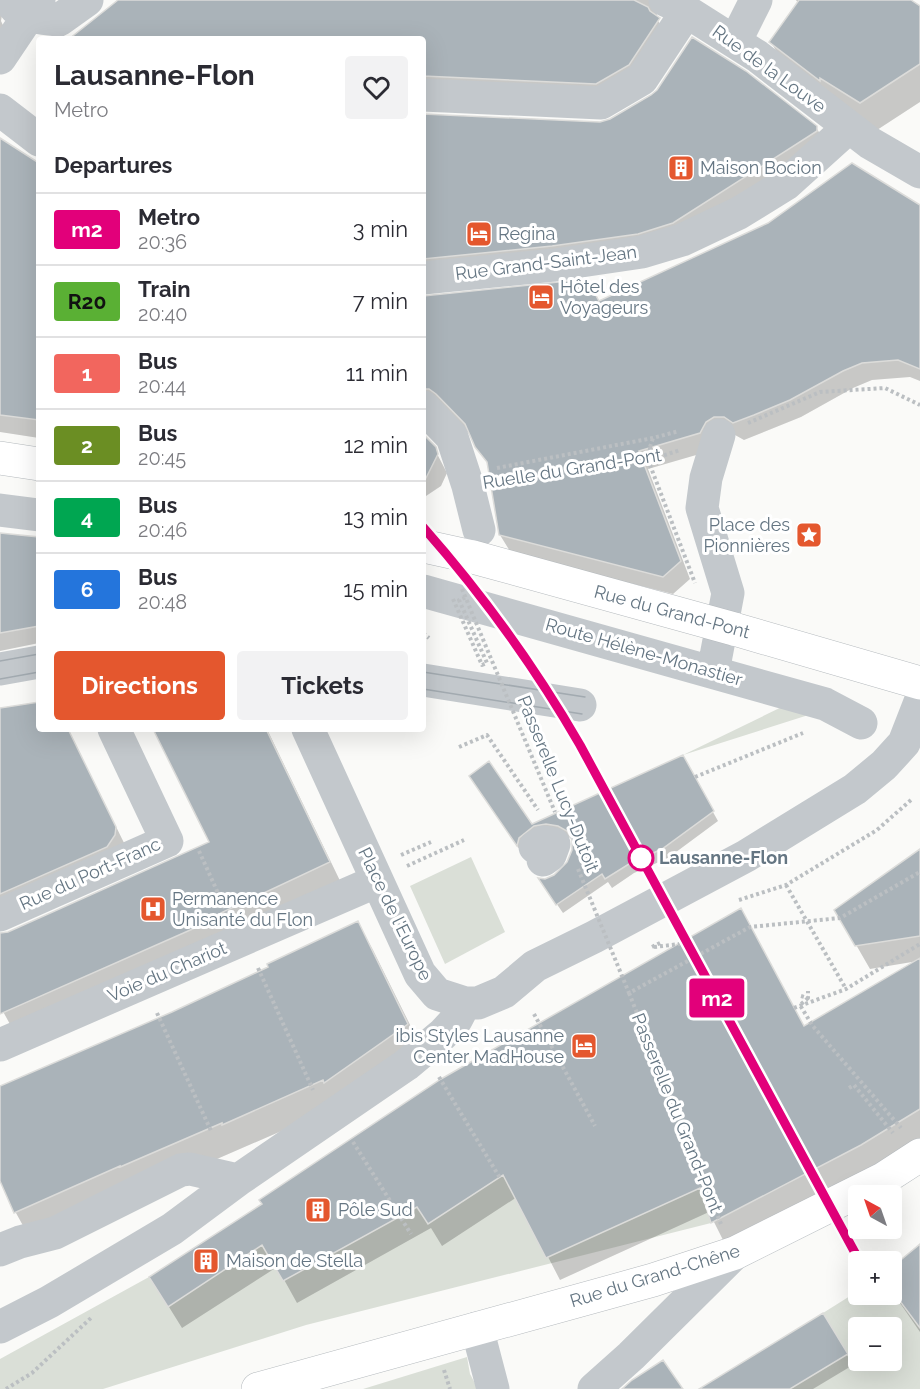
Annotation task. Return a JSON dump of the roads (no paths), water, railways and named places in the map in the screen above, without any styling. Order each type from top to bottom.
[{"type":"main road","points":[[0,458],[36,464]]},
{"type":"main road","name":"Rue du Grand-Pont","points":[[426,549],[459,577],[718,624],[920,683]]},
{"type":"main road","name":"Rue du Grand-Chêne","points":[[258,1389],[653,1280],[729,1242],[883,1179],[911,1142]]},
{"type":"street","points":[[0,58],[26,6],[59,20],[87,0]]},
{"type":"street","points":[[735,42],[756,0]]},
{"type":"street","points":[[426,95],[601,103],[642,79],[676,6]]},
{"type":"street","name":"Rue de la Louve","points":[[676,6],[757,56],[859,136],[918,168]]},
{"type":"street","points":[[0,110],[36,138]]},
{"type":"street","name":"Rue Grand-Saint-Jean","points":[[426,278],[554,265],[642,252],[682,240],[739,213],[859,136]]},
{"type":"street","points":[[426,410],[452,437],[482,477],[459,577]]},
{"type":"street","points":[[713,672],[713,593],[702,508],[706,478],[719,435]]},
{"type":"street","points":[[0,510],[36,515]]},
{"type":"street","name":"Route Hélène-Monastier","points":[[459,577],[713,672],[825,704],[861,723]]},
{"type":"street","points":[[0,669],[36,663]]},
{"type":"street","points":[[426,680],[580,705]]},
{"type":"street","points":[[0,1327],[49,1302],[172,1229],[238,1180],[406,1065],[443,1034],[456,1020],[465,1003],[478,1003],[504,992],[535,966],[746,856],[855,789],[884,765],[904,743],[920,702]]},
{"type":"street","name":"Rue du Port-Franc","points":[[0,915],[167,841],[115,732]]},
{"type":"street","name":"Place de l'Europe","points":[[309,732],[420,974],[437,994],[465,1003]]},
{"type":"street","name":"Voie du Chariot","points":[[0,1046],[368,885]]},
{"type":"street","points":[[0,1250],[55,1233],[181,1170],[190,1169],[238,1180]]},
{"type":"street","points":[[594,1389],[631,1356],[729,1242]]},
{"type":"street","points":[[477,1328],[493,1389]]},
{"type":"tram line","points":[[0,661],[36,655]]},
{"type":"tram line","points":[[426,672],[585,697]]},
{"type":"tram line","points":[[0,679],[36,673]]},
{"type":"tram line","points":[[426,689],[582,714]]},
{"type":"metro line","name":"m2","points":[[426,531],[504,626],[547,688],[854,1251]]},
{"type":"place","name":"Maison Bocion","points":[[681,168]]},
{"type":"place","name":"Regina","points":[[479,234]]},
{"type":"place","name":"Hôtel des Voyageurs","points":[[541,297]]},
{"type":"place","name":"Place des Pionnières","points":[[809,535]]},
{"type":"place","name":"Lausanne-Flon","points":[[641,858]]},
{"type":"place","name":"Permanence Unisanté du Flon","points":[[153,909]]},
{"type":"place","name":"ibis Styles Lausanne Center MadHouse","points":[[584,1046]]},
{"type":"place","name":"Pôle Sud","points":[[318,1210]]},
{"type":"place","name":"Maison de Stella","points":[[206,1261]]}]
